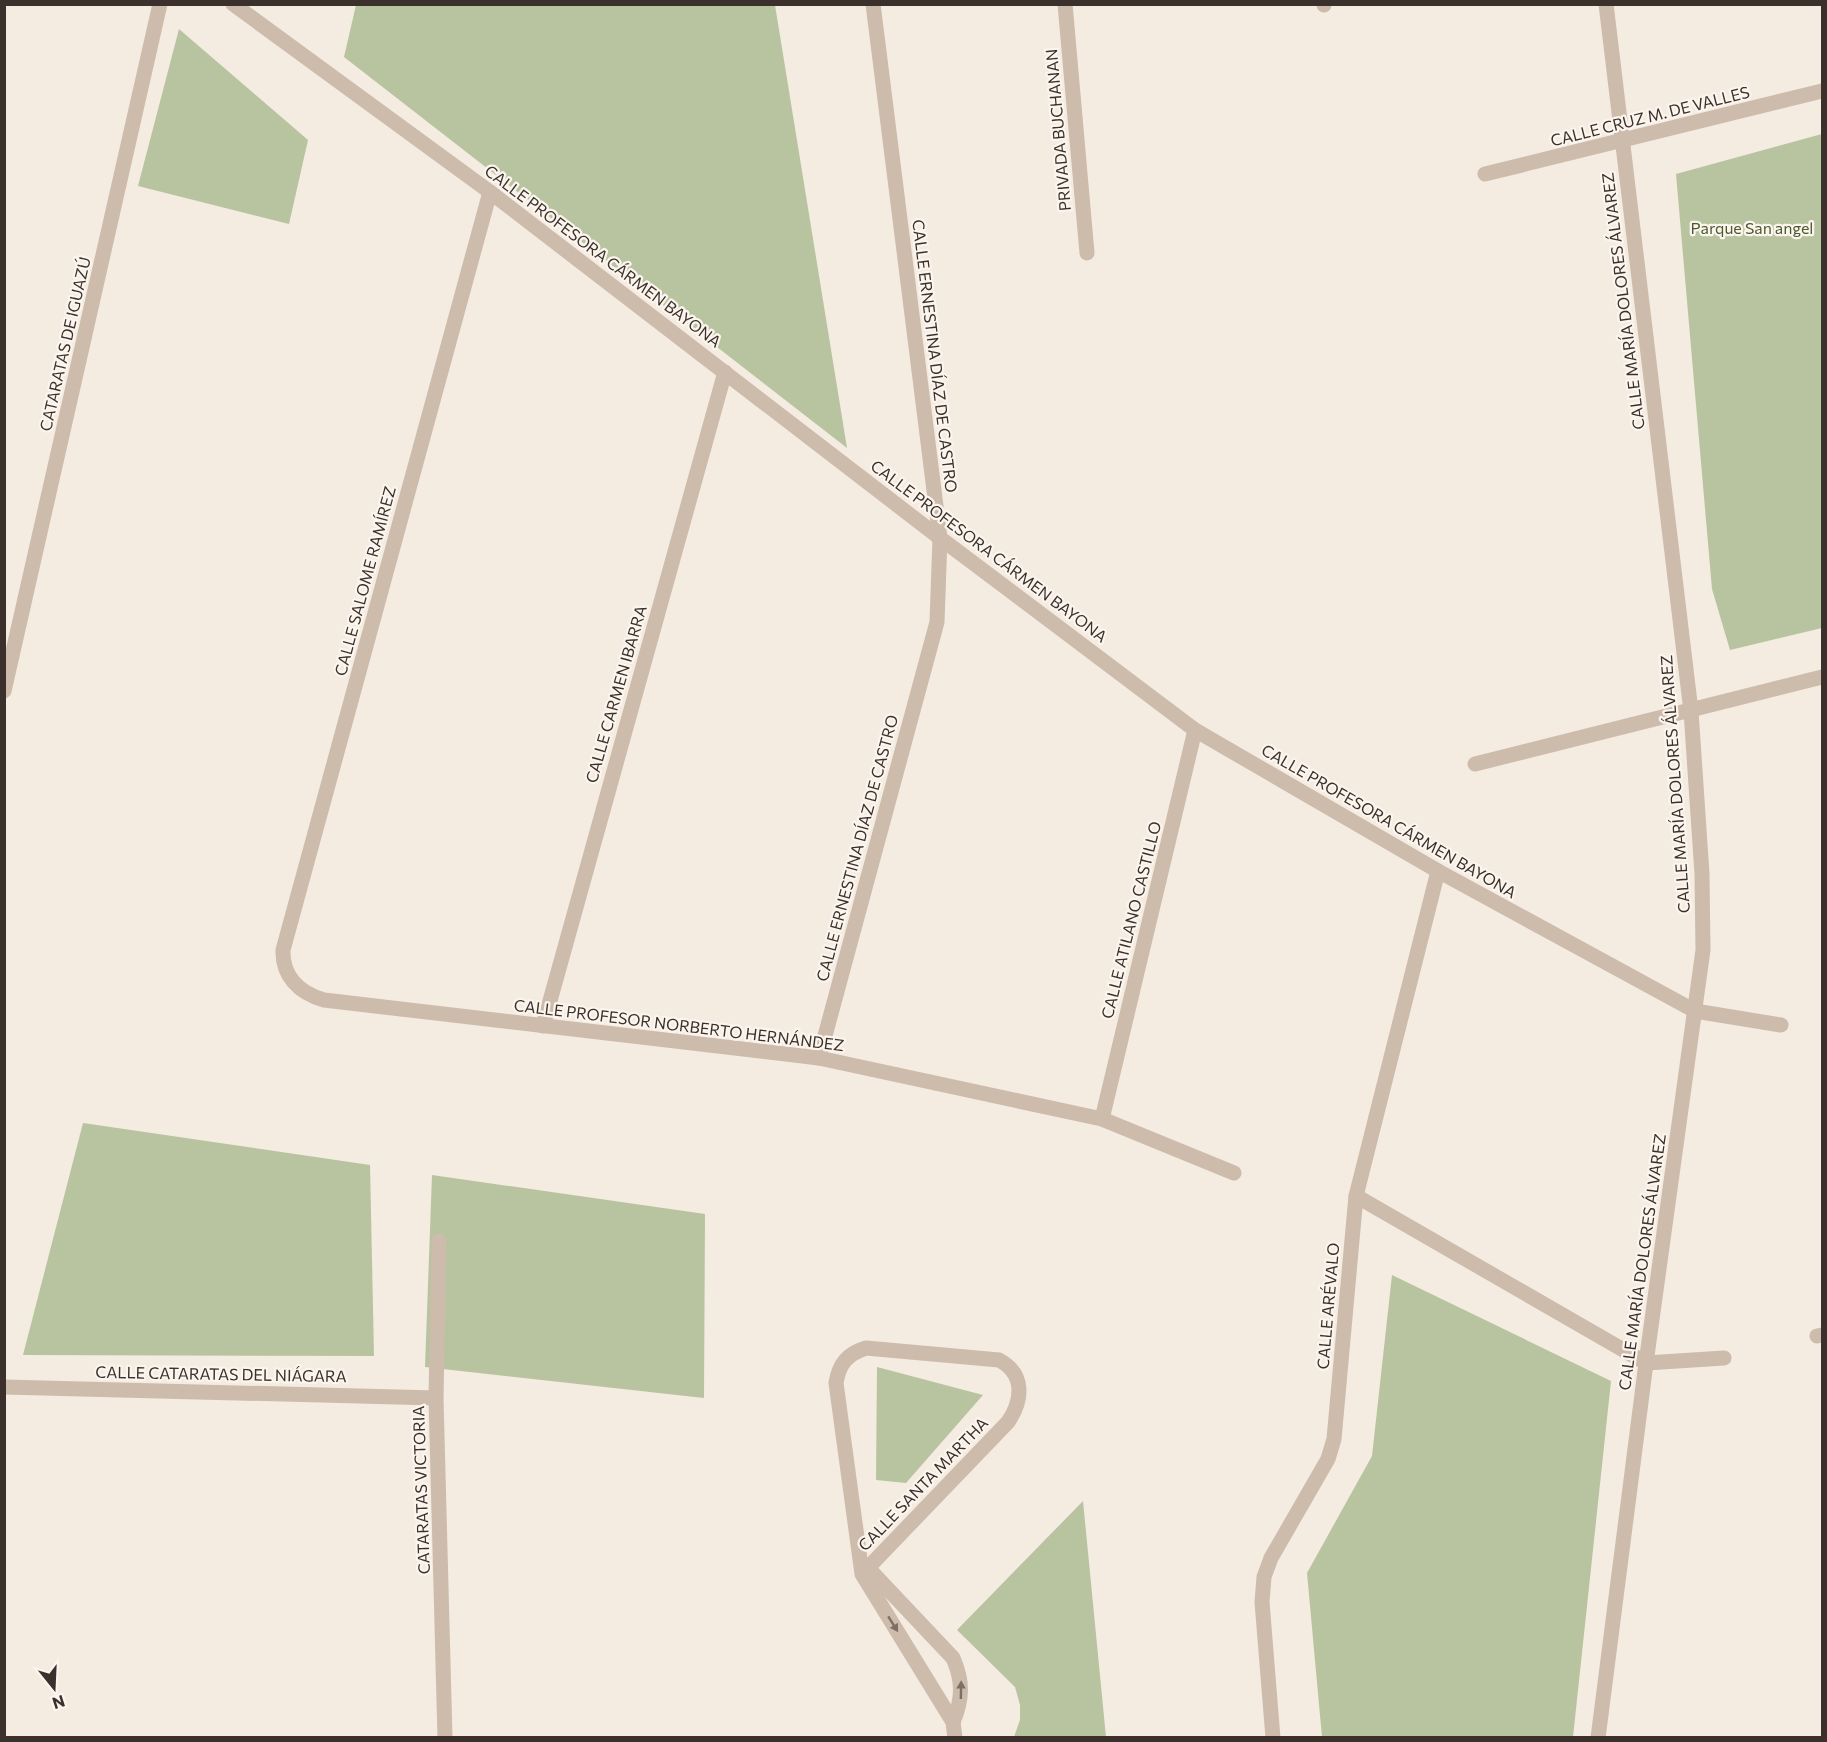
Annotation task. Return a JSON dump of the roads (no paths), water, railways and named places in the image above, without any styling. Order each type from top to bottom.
[{"type":"street","name":"CATARATAS DE IGUAZÚ","points":[[4,691],[160,4]]},
{"type":"street","name":"CALLE PROFESORA CÁRMEN BAYONA","points":[[233,4],[490,192],[940,538],[1196,730],[1438,871],[1695,1011],[1781,1025]]},
{"type":"street","name":"CALLE ERNESTINA DÍAZ DE CASTRO","points":[[819,1058],[937,622],[940,538],[873,4]]},
{"type":"street","name":"PRIVADA BUCHANAN","points":[[1065,4],[1087,253]]},
{"type":"street","name":"CALLE MARÍA DOLORES ÁLVAREZ","points":[[1598,1737],[1703,950],[1702,874],[1691,711],[1606,4]]},
{"type":"street","name":"CALLE CRUZ M. DE VALLES","points":[[1485,174],[1822,91]]},
{"type":"street","name":"CALLE SALOME RAMÍREZ","points":[[291,980],[285,969],[283,950],[490,192]]},
{"type":"street","name":"CALLE CARMEN IBARRA","points":[[543,1026],[725,372]]},
{"type":"street","points":[[1475,765],[1822,677]]},
{"type":"street","name":"CALLE ATILANO CASTILLO","points":[[1102,1119],[1196,730]]},
{"type":"street","name":"CALLE ARÉVALO","points":[[1273,1737],[1262,1602],[1264,1577],[1271,1558],[1328,1459],[1334,1439],[1356,1196],[1438,871]]},
{"type":"street","name":"CALLE PROFESOR NORBERTO HERNÁNDEZ","points":[[291,980],[302,991],[324,1000],[819,1058],[1102,1119],[1234,1173]]},
{"type":"street","points":[[1356,1196],[1646,1364],[1724,1358]]},
{"type":"street","name":"CATARATAS VICTORIA","points":[[439,1241],[436,1398],[446,1737]]},
{"type":"street","name":"CALLE SANTA MARTHA","points":[[865,1571],[1008,1422],[1016,1410],[1020,1392],[1014,1373],[1004,1363],[999,1360],[876,1347],[858,1350],[844,1360],[838,1370],[836,1383],[865,1571],[954,1730]]},
{"type":"street","name":"CALLE CATARATAS DEL NIÁGARA","points":[[4,1387],[436,1398]]},
{"type":"street","name":"CALLE SANTA MARTHA","points":[[865,1571],[953,1658],[960,1673],[962,1689],[954,1730]]},
{"type":"park label","name":"Parque San angel","points":[[1752,228]]}]
